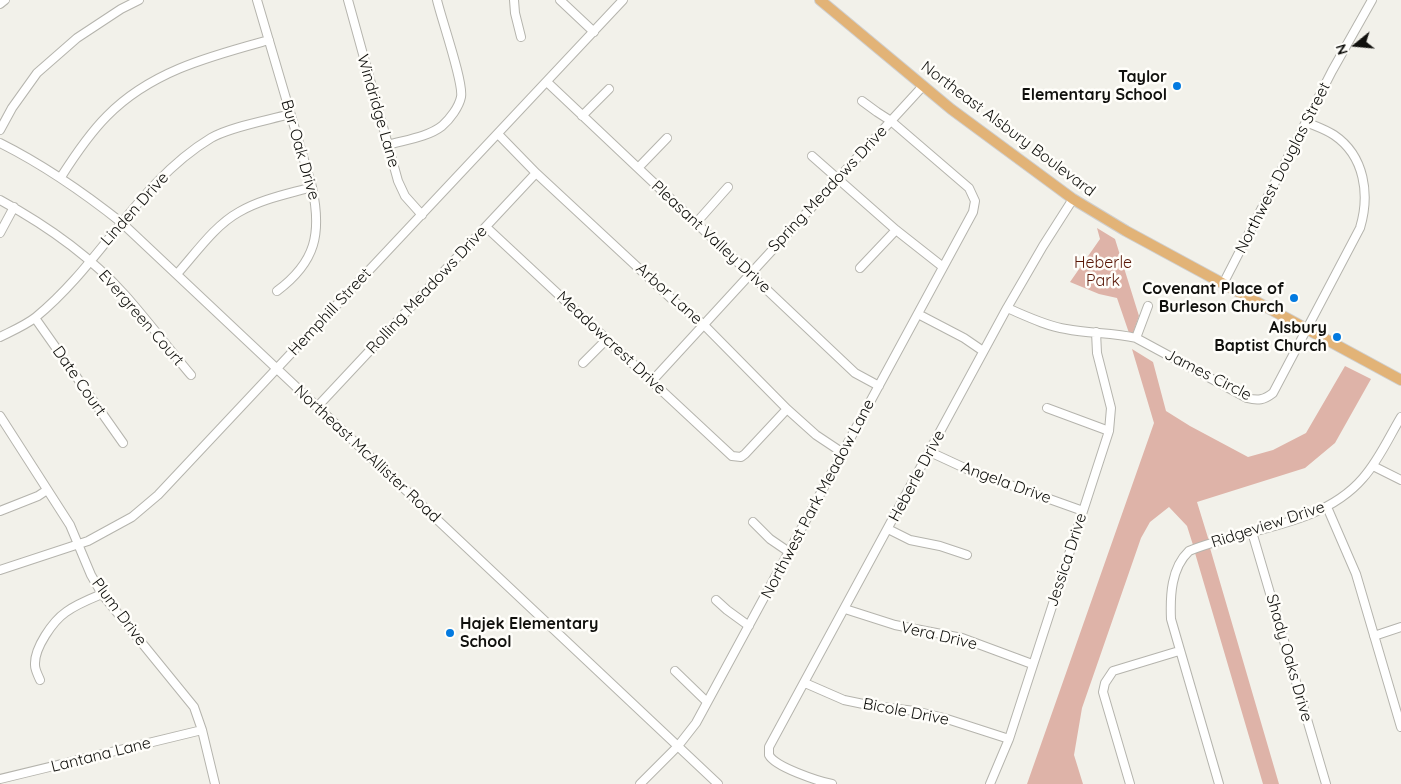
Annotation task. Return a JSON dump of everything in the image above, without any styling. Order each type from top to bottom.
[{"type":"main road","name":"Northeast Alsbury Boulevard","points":[[820,0],[923,86],[1073,199],[1126,231],[1401,380]]},
{"type":"street","points":[[0,4],[5,0]]},
{"type":"street","points":[[0,130],[12,108],[38,73],[77,38],[121,8],[139,0]]},
{"type":"street","name":"Bur Oak Drive","points":[[257,0],[317,209],[316,231],[312,248],[304,264],[291,280],[277,291]]},
{"type":"street","name":"Windridge Lane","points":[[348,0],[398,181],[405,196],[422,215]]},
{"type":"street","points":[[388,145],[431,132],[442,126],[450,117],[461,96],[437,0]]},
{"type":"street","points":[[514,0],[515,14],[521,37]]},
{"type":"street","points":[[560,0],[594,32]]},
{"type":"street","name":"Hemphill Street","points":[[0,570],[78,545],[116,527],[146,506],[623,0]]},
{"type":"street","name":"Northwest Douglas Street","points":[[1223,284],[1306,122],[1372,0]]},
{"type":"street","points":[[61,177],[83,143],[108,114],[139,89],[171,71],[204,58],[269,40]]},
{"type":"street","name":"Pleasant Valley Drive","points":[[546,82],[855,373],[879,386]]},
{"type":"street","name":"Spring Meadows Drive","points":[[652,381],[923,86]]},
{"type":"street","points":[[582,116],[608,89]]},
{"type":"street","points":[[862,101],[891,121]]},
{"type":"street","name":"Linden Drive","points":[[0,337],[35,318],[58,298],[161,178],[186,155],[213,137],[290,114]]},
{"type":"street","name":"Northwest Park Meadow Lane","points":[[640,784],[678,746],[696,723],[973,212],[975,201],[969,188],[891,121]]},
{"type":"street","name":"James Circle","points":[[1007,308],[1066,329],[1121,334],[1136,338],[1247,398],[1259,400],[1273,393],[1360,228],[1364,216],[1366,195],[1363,178],[1350,148],[1335,135],[1306,122]]},
{"type":"street","name":"Arbor Lane","points":[[498,134],[536,173],[676,302],[704,325],[787,409],[816,435],[843,453]]},
{"type":"street","points":[[638,168],[668,138]]},
{"type":"street","name":"Northeast McAllister Road","points":[[0,144],[30,158],[61,177],[122,223],[718,784]]},
{"type":"street","points":[[812,156],[896,230],[943,267]]},
{"type":"street","name":"Rolling Meadows Drive","points":[[317,407],[536,173]]},
{"type":"street","points":[[177,274],[220,227],[239,212],[259,202],[312,187]]},
{"type":"street","points":[[696,223],[728,187]]},
{"type":"street","name":"Heberle Drive","points":[[832,784],[819,781],[774,762],[769,755],[769,747],[1007,308],[1073,199]]},
{"type":"street","name":"Evergreen Court","points":[[0,200],[52,231],[90,260],[125,295],[191,376]]},
{"type":"street","points":[[0,233],[14,208]]},
{"type":"street","name":"Meadowcrest Drive","points":[[486,227],[732,456],[741,457],[745,454],[787,409]]},
{"type":"street","points":[[860,268],[896,230]]},
{"type":"street","points":[[1136,338],[1148,306]]},
{"type":"street","points":[[918,314],[964,338],[984,351]]},
{"type":"street","name":"Date Court","points":[[35,318],[124,444]]},
{"type":"street","name":"Jessica Drive","points":[[990,784],[1009,739],[1109,431],[1111,408],[1097,353],[1096,332]]},
{"type":"street","points":[[583,363],[607,339]]},
{"type":"street","points":[[1047,408],[1109,431]]},
{"type":"street","name":"Ridgeview Drive","points":[[1219,784],[1171,619],[1170,604],[1176,570],[1183,557],[1189,551],[1314,514],[1346,495],[1373,466],[1401,417]]},
{"type":"street","name":"Plum Drive","points":[[1,420],[70,525],[91,575],[102,594],[194,707],[202,730],[215,784]]},
{"type":"street","name":"Angela Drive","points":[[930,452],[971,471],[1083,511]]},
{"type":"street","points":[[1373,466],[1401,480]]},
{"type":"street","points":[[0,511],[48,490]]},
{"type":"street","points":[[1327,507],[1356,574],[1401,728]]},
{"type":"street","points":[[754,522],[770,539],[789,552]]},
{"type":"street","points":[[888,529],[910,540],[940,546],[967,555]]},
{"type":"street","name":"Shady Oaks Drive","points":[[1252,532],[1326,784]]},
{"type":"street","points":[[40,680],[36,671],[35,660],[42,641],[48,632],[67,611],[102,594]]},
{"type":"street","points":[[716,600],[749,626]]},
{"type":"street","name":"Vera Drive","points":[[845,609],[894,626],[962,638],[1032,664]]},
{"type":"street","points":[[1374,636],[1401,627]]},
{"type":"street","points":[[1130,784],[1103,692],[1105,683],[1113,671],[1179,651]]},
{"type":"street","points":[[675,671],[707,702]]},
{"type":"street","name":"Bicole Drive","points":[[805,683],[844,700],[915,711],[944,718],[1009,739]]},
{"type":"street","name":"Lantana Lane","points":[[0,779],[202,730]]},
{"type":"green space","name":"Heberle Park","points":[[1097,228],[1115,239],[1139,316],[1133,333],[1129,333],[1117,298],[1099,294],[1070,282],[1100,239]]},
{"type":"green space","points":[[1132,349],[1153,362],[1166,411],[1248,457],[1273,450],[1306,433],[1345,366],[1371,379],[1335,443],[1305,468],[1197,502],[1209,541],[1193,545],[1187,526],[1169,507],[1150,522],[1141,538],[1082,708],[1074,755],[1083,784],[1027,784],[1154,423]]},
{"type":"green space","points":[[1210,548],[1279,784],[1263,784],[1195,553]]},
{"type":"place","name":"Taylor Elementary School","points":[[1177,86]]},
{"type":"place","name":"Covenant Place of Burleson Church","points":[[1294,298]]},
{"type":"place","name":"Alsbury Baptist Church","points":[[1337,337]]},
{"type":"place","name":"Hajek Elementary School","points":[[450,633]]}]
